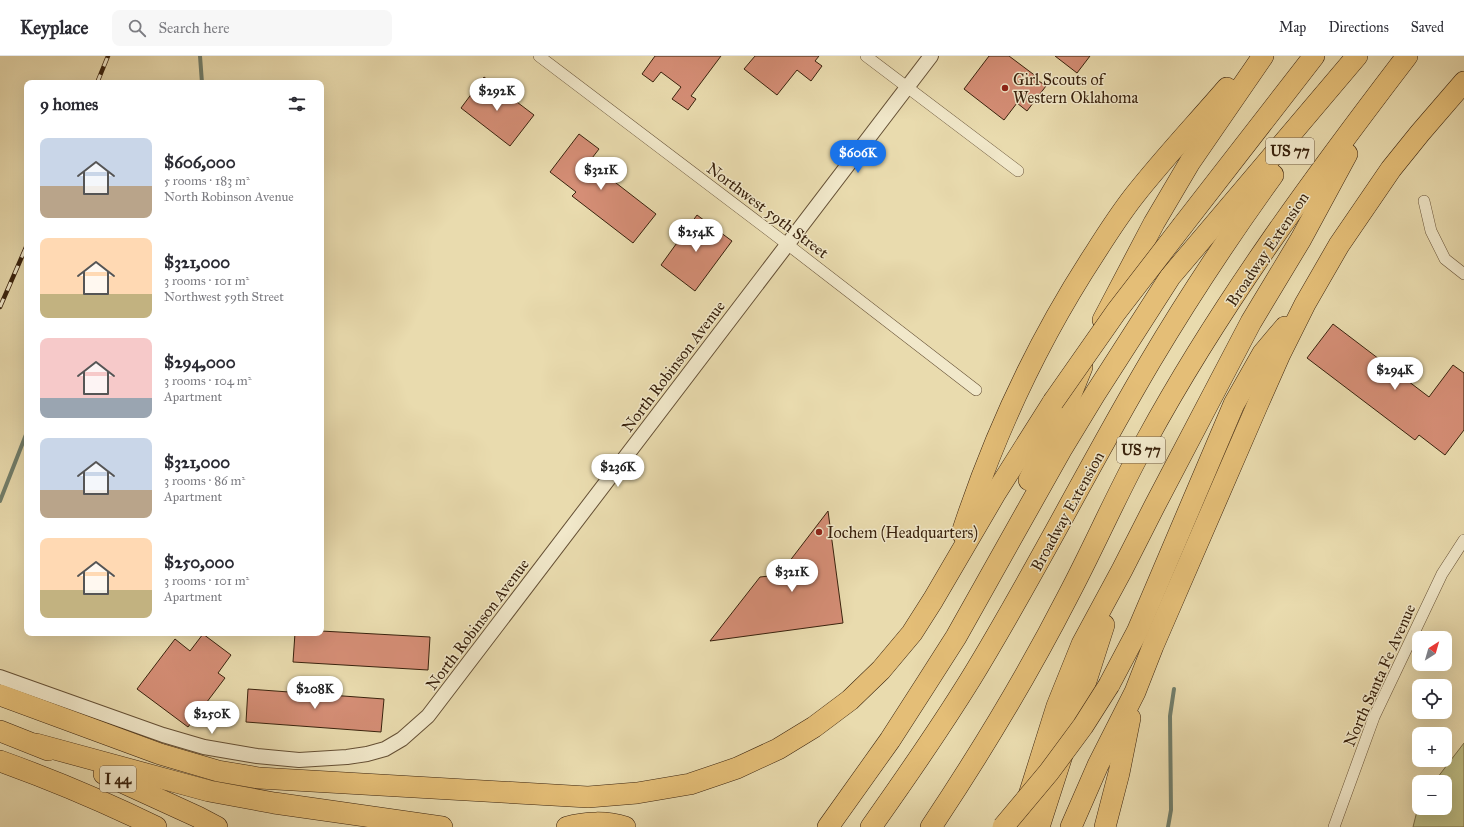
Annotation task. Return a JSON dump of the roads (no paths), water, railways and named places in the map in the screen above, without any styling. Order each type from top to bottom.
[{"type":"highway","points":[[948,574],[978,486],[1011,404],[1071,290],[1134,196],[1174,148],[1256,56]]},
{"type":"highway","points":[[976,602],[1021,497],[1069,399],[1094,338],[1127,273],[1190,162],[1263,56]]},
{"type":"highway","points":[[0,695],[160,754],[218,771],[259,778],[588,797],[637,793],[690,784],[737,768],[778,749],[814,727],[850,700],[881,670],[912,633],[995,494],[1053,402],[1116,312],[1314,56]]},
{"type":"highway","points":[[828,827],[890,740],[956,637],[1091,400],[1170,277],[1358,56]]},
{"type":"highway","name":"Broadway Extension","points":[[871,827],[936,732],[996,636],[1150,362],[1180,312],[1245,214],[1358,56]]},
{"type":"highway","name":"Broadway Extension","points":[[930,827],[951,797],[1023,680],[1069,595],[1145,441],[1190,365],[1278,231],[1407,56]]},
{"type":"highway","points":[[1071,827],[1098,765],[1135,692],[1153,646],[1257,406],[1280,354],[1305,304],[1339,245],[1387,175],[1420,133],[1464,82]]},
{"type":"highway","points":[[1019,827],[1057,706],[1082,644],[1251,322],[1301,239],[1380,91]]},
{"type":"highway","points":[[1003,827],[1053,766],[1083,726],[1109,685],[1137,632],[1234,404],[1262,353],[1305,304]]},
{"type":"highway","points":[[1039,827],[1122,570]]},
{"type":"highway","points":[[1105,827],[1119,773],[1135,692]]},
{"type":"highway","name":"I 44","points":[[0,731],[36,744],[109,775],[217,827]]},
{"type":"highway","points":[[36,744],[209,791],[274,803],[438,826]]},
{"type":"highway","name":"I 44","points":[[0,761],[25,770],[156,827]]},
{"type":"highway","points":[[567,827],[590,823],[607,823],[625,827]]},
{"type":"street","name":"Northwest 59th Street","points":[[539,56],[787,244],[976,390]]},
{"type":"street","points":[[866,56],[1018,171]]},
{"type":"street","name":"North Robinson Avenue","points":[[0,677],[163,735],[204,747],[257,756],[299,760],[347,757],[385,749],[402,739],[428,716],[931,56]]},
{"type":"street","points":[[1424,201],[1431,231],[1444,259],[1464,274]]},
{"type":"street","name":"North Santa Fe Avenue","points":[[1334,827],[1374,717],[1442,574],[1464,540]]},
{"type":"waterway","points":[[200,56],[202,80]]},
{"type":"waterway","points":[[0,501],[24,440]]},
{"type":"waterway","points":[[1168,827],[1171,810],[1170,716],[1174,689]]},
{"type":"railway","points":[[98,80],[108,56]]},
{"type":"railway","points":[[0,307],[24,252]]},
{"type":"place","name":"Girl Scouts of Western Oklahoma","points":[[1005,88]]},
{"type":"place","name":"Iochem (Headquarters)","points":[[819,532]]}]
